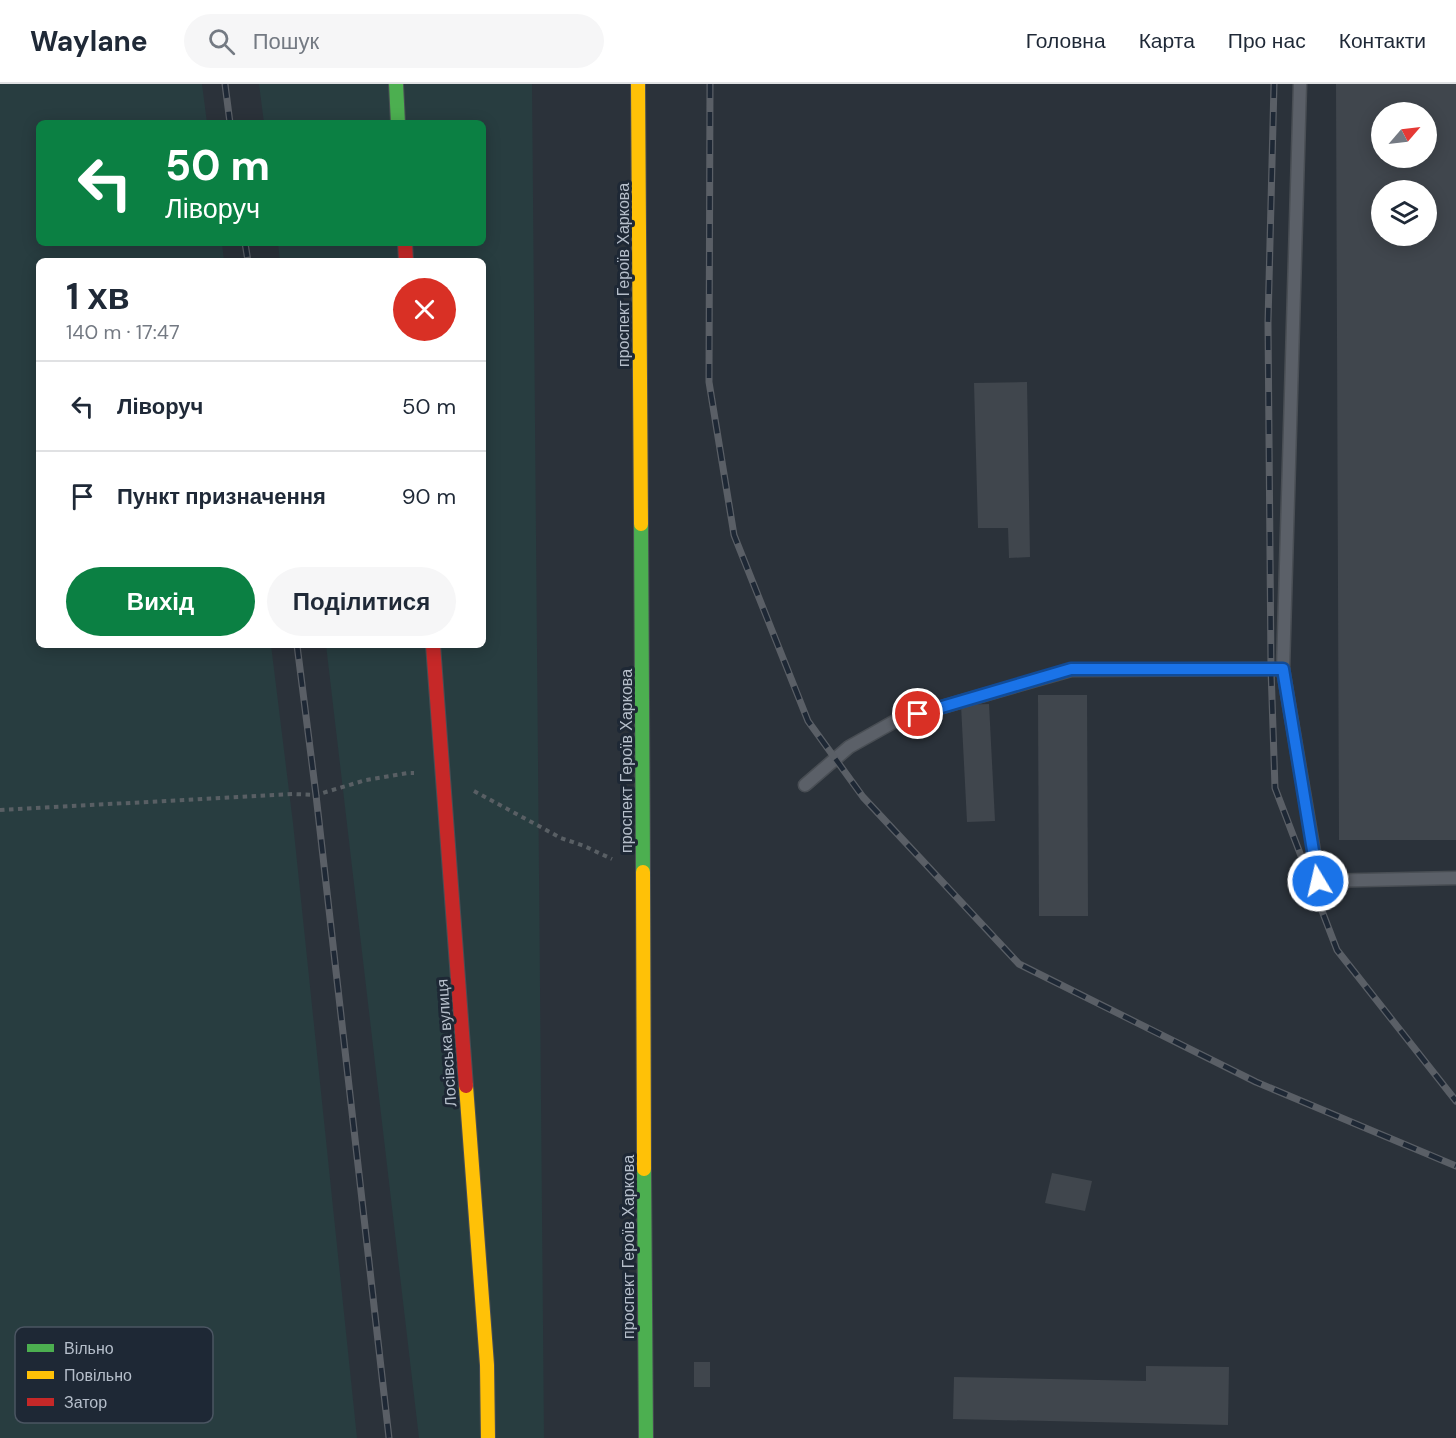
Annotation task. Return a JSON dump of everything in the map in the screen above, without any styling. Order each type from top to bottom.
[{"type":"street","points":[[396,84],[398,120]]},
{"type":"street","name":"проспект Героїв Харкова","points":[[638,84],[646,1438]]},
{"type":"street","name":"Лосівська вулиця","points":[[433,648],[487,1365],[488,1438]]},
{"type":"lane","points":[[1300,84],[1283,669],[1318,881],[1456,878]]},
{"type":"lane","points":[[806,785],[849,747],[897,720],[1071,669],[1283,669]]},
{"type":"path","points":[[0,810],[293,794],[316,795],[366,780],[408,773],[442,774],[561,838],[584,846],[643,874]]},
{"type":"green space","points":[[0,84],[202,84],[207,120],[36,120],[36,246],[222,246],[224,258],[36,258],[36,648],[271,648],[293,823],[357,1438],[0,1438]]},
{"type":"green space","points":[[259,84],[532,84],[544,1438],[419,1438],[326,648],[486,648],[486,258],[280,258],[278,246],[486,246],[486,120],[264,120]]},
{"type":"building","points":[[1336,84],[1456,84],[1456,840],[1339,840]]},
{"type":"building","points":[[1027,382],[1030,557],[1009,558],[1008,528],[978,528],[974,383]]},
{"type":"building","points":[[1038,695],[1087,695],[1088,916],[1039,916]]},
{"type":"building","points":[[989,704],[995,821],[967,822],[961,705]]},
{"type":"building","points":[[1052,1173],[1092,1181],[1085,1211],[1045,1203]]},
{"type":"building","points":[[694,1362],[710,1362],[710,1387],[694,1387]]},
{"type":"building","points":[[1146,1366],[1229,1367],[1228,1425],[953,1419],[954,1377],[1146,1381]]},
{"type":"railway","points":[[225,84],[230,120]]},
{"type":"railway","points":[[710,84],[709,382],[734,535],[808,721],[863,797],[1019,964],[1256,1082],[1456,1166]]},
{"type":"railway","points":[[1274,84],[1268,322],[1271,669],[1275,788],[1337,950],[1456,1101]]},
{"type":"railway","points":[[246,246],[248,258]]},
{"type":"railway","points":[[297,648],[389,1438]]},
{"type":"traffic: fast","points":[[396,84],[398,120]]},
{"type":"traffic: fast","points":[[641,524],[643,872]]},
{"type":"traffic: fast","points":[[644,1169],[646,1438]]},
{"type":"traffic: slow","points":[[638,84],[641,524]]},
{"type":"traffic: slow","points":[[643,872],[644,1169]]},
{"type":"traffic: slow","points":[[466,1086],[487,1365],[488,1438]]},
{"type":"traffic: jam","points":[[405,246],[406,258]]},
{"type":"traffic: jam","points":[[433,648],[466,1086]]},
{"type":"route","points":[[918,714],[1071,669],[1283,669],[1318,881]]}]
